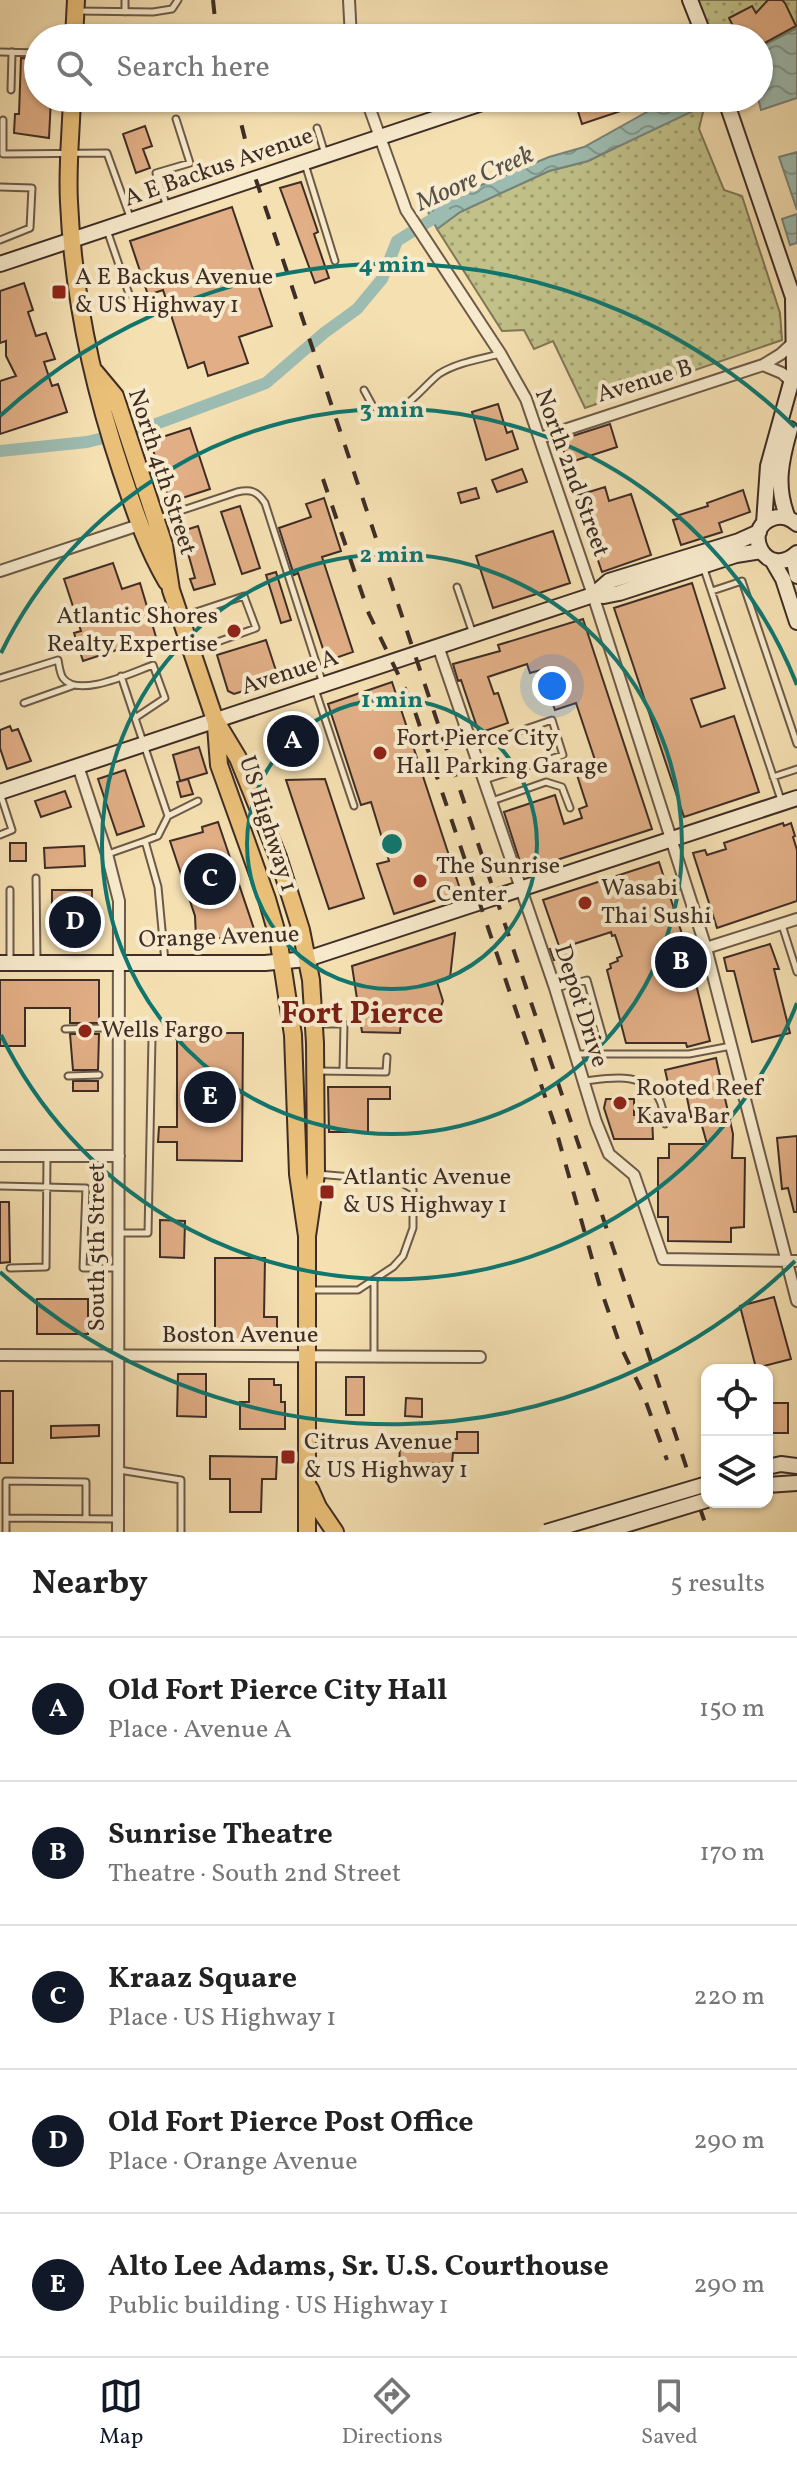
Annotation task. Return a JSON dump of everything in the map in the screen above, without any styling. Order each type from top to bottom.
[{"type":"main road","name":"North 4th Street","points":[[71,112],[69,154],[72,240],[84,329],[102,413],[115,451],[147,522],[164,545],[171,590],[215,720]]},
{"type":"main road","name":"North 4th Street","points":[[95,372],[115,396],[132,446],[147,522]]},
{"type":"main road","name":"US Highway 1","points":[[215,720],[238,758],[278,857],[307,959],[314,1024],[316,1174],[307,1236]]},
{"type":"main road","name":"US Highway 1","points":[[215,720],[219,765],[267,899],[284,962],[296,1071],[298,1174],[307,1236],[307,1532]]},
{"type":"main road","points":[[307,1482],[318,1507],[335,1532]]},
{"type":"street","points":[[349,0],[350,24]]},
{"type":"street","points":[[690,0],[700,24]]},
{"type":"street","name":"North 2nd Street","points":[[371,112],[406,210],[500,353],[526,399],[540,438],[706,948],[792,1262],[797,1301]]},
{"type":"street","name":"A E Backus Avenue","points":[[0,264],[455,112]]},
{"type":"street","points":[[730,112],[795,304],[791,314],[795,341],[786,441],[768,466],[762,527],[767,556],[783,579],[797,621]]},
{"type":"street","name":"Avenue B","points":[[540,438],[763,365],[795,341]]},
{"type":"street","points":[[763,365],[782,373],[792,382]]},
{"type":"street","points":[[794,521],[780,484],[781,457],[797,402]]},
{"type":"street","name":"Avenue A","points":[[701,559],[775,517],[794,521]]},
{"type":"street","points":[[0,571],[147,522]]},
{"type":"street","name":"Avenue A","points":[[0,792],[593,595],[609,581],[701,559],[743,553],[787,560],[795,555]]},
{"type":"street","points":[[795,555],[797,576]]},
{"type":"street","name":"Depot Drive","points":[[438,646],[609,1154],[634,1175],[663,1259],[792,1262]]},
{"type":"street","name":"South 5th Street","points":[[78,766],[119,901],[118,1532]]},
{"type":"street","name":"Orange Avenue","points":[[5,963],[284,962],[307,959],[797,798]]},
{"type":"street","points":[[706,948],[797,919]]},
{"type":"street","points":[[0,1156],[119,1156]]},
{"type":"street","name":"Boston Avenue","points":[[0,1355],[480,1357]]},
{"type":"street","points":[[774,1465],[797,1460]]},
{"type":"street","points":[[774,1465],[797,1466]]},
{"type":"street","points":[[773,1485],[797,1483]]},
{"type":"street","points":[[546,1532],[701,1486]]},
{"type":"street","points":[[602,1532],[701,1502]]},
{"type":"lane","points":[[125,0],[125,12]]},
{"type":"lane","points":[[76,5],[125,12],[172,9],[178,0]]},
{"type":"lane","points":[[0,52],[24,52]]},
{"type":"lane","points":[[11,90],[12,52]]},
{"type":"lane","points":[[167,208],[156,173],[190,163],[176,119]]},
{"type":"lane","points":[[3,120],[3,154],[107,153],[132,221]]},
{"type":"lane","points":[[317,128],[325,156]]},
{"type":"lane","points":[[304,163],[335,261]]},
{"type":"lane","points":[[0,187],[32,188],[30,228],[0,240]]},
{"type":"lane","points":[[107,229],[129,294]]},
{"type":"lane","points":[[364,390],[376,412],[389,413],[402,407],[441,373],[500,353]]},
{"type":"lane","points":[[147,522],[237,492],[249,490],[258,493],[265,503],[354,806]]},
{"type":"lane","points":[[701,559],[782,803]]},
{"type":"lane","points":[[712,591],[742,581],[797,744]]},
{"type":"lane","points":[[457,587],[473,635]]},
{"type":"lane","points":[[180,617],[244,596],[256,628],[192,651]]},
{"type":"lane","points":[[0,678],[58,660],[63,678],[72,686]]},
{"type":"lane","points":[[24,703],[72,686],[88,687],[153,665],[165,698],[135,718]]},
{"type":"lane","points":[[121,676],[168,816]]},
{"type":"lane","points":[[472,747],[552,720],[563,755],[484,780]]},
{"type":"lane","points":[[773,777],[797,769]]},
{"type":"lane","points":[[491,801],[546,782],[562,787],[570,808]]},
{"type":"lane","points":[[0,792],[12,830],[0,835]]},
{"type":"lane","points":[[107,854],[158,836],[168,816],[198,801]]},
{"type":"lane","points":[[145,841],[158,887],[165,963]]},
{"type":"lane","points":[[36,878],[37,963]]},
{"type":"lane","points":[[5,963],[10,890]]},
{"type":"lane","points":[[781,924],[797,972]]},
{"type":"lane","points":[[555,988],[587,980],[603,1037]]},
{"type":"lane","points":[[314,1024],[344,1024],[343,1071]]},
{"type":"lane","points":[[65,1029],[101,1028]]},
{"type":"lane","points":[[118,1233],[148,1233],[152,1038]]},
{"type":"lane","points":[[575,1054],[689,1054],[731,1046]]},
{"type":"lane","points":[[315,1071],[386,1072],[387,1057]]},
{"type":"lane","points":[[68,1076],[99,1075]]},
{"type":"lane","points":[[584,1081],[617,1077],[642,1081],[660,1100],[665,1124]]},
{"type":"lane","points":[[10,1268],[46,1267],[47,1156]]},
{"type":"lane","points":[[307,1290],[358,1290],[393,1267],[403,1256],[413,1228],[413,1189],[398,1181],[316,1174]]},
{"type":"lane","points":[[0,1186],[86,1188],[83,1268],[117,1268]]},
{"type":"lane","points":[[374,1279],[374,1356]]},
{"type":"lane","points":[[118,1470],[181,1480],[181,1532]]},
{"type":"lane","points":[[6,1532],[6,1481],[86,1482],[86,1518]]},
{"type":"lane","points":[[6,1518],[118,1519]]},
{"type":"green space","points":[[697,0],[797,0],[797,28],[773,41],[773,24],[706,24]]},
{"type":"green space","points":[[687,112],[703,112],[699,129],[724,190],[742,196],[780,313],[782,340],[585,408],[553,341],[534,349],[524,330],[502,331],[437,229],[460,212],[549,171],[588,161]]},
{"type":"water","points":[[797,28],[797,98],[773,106],[773,41]]},
{"type":"water","points":[[647,112],[691,112],[588,161],[549,171],[460,212],[437,229],[426,208],[549,157],[584,147]]},
{"type":"water","points":[[797,152],[797,210],[779,157]]},
{"type":"water","points":[[797,214],[797,243],[790,245],[782,219]]},
{"type":"building","points":[[768,0],[782,0],[796,26],[773,38],[773,24],[732,24],[729,18],[752,6],[756,13]]},
{"type":"building","points":[[21,58],[24,58],[24,112],[50,112],[49,138],[14,133],[15,114],[19,114]]},
{"type":"building","points":[[578,112],[618,112],[582,124]]},
{"type":"building","points":[[145,126],[152,146],[143,149],[150,168],[136,173],[123,134]]},
{"type":"building","points":[[301,182],[329,278],[315,283],[280,188]]},
{"type":"building","points":[[232,207],[272,326],[239,337],[248,363],[208,376],[204,362],[188,368],[163,290],[148,295],[130,241]]},
{"type":"building","points":[[24,283],[33,310],[28,312],[36,336],[46,333],[55,359],[44,362],[52,386],[58,384],[67,412],[0,434],[0,381],[16,376],[6,356],[6,341],[0,343],[0,291]]},
{"type":"building","points":[[498,404],[507,433],[512,431],[518,449],[486,460],[472,412]]},
{"type":"building","points":[[610,424],[617,447],[568,463],[560,440]]},
{"type":"building","points":[[190,428],[210,489],[170,502],[150,441]]},
{"type":"building","points":[[522,469],[527,482],[497,492],[492,480]]},
{"type":"building","points":[[605,487],[609,501],[631,494],[651,555],[602,572],[576,496]]},
{"type":"building","points":[[476,488],[479,498],[461,503],[458,493]]},
{"type":"building","points":[[743,490],[750,512],[719,523],[722,532],[681,545],[673,520]]},
{"type":"building","points":[[324,498],[341,551],[322,557],[353,652],[327,661],[298,573],[294,575],[279,528],[311,517],[306,504]]},
{"type":"building","points":[[240,506],[260,568],[242,574],[221,512]]},
{"type":"building","points":[[198,526],[215,584],[194,590],[190,579],[195,578],[186,546],[182,547],[178,536]]},
{"type":"building","points":[[553,531],[570,583],[493,608],[476,556]]},
{"type":"building","points":[[113,563],[122,589],[140,583],[156,637],[83,661],[74,633],[81,631],[64,579]]},
{"type":"building","points":[[276,572],[291,620],[281,623],[266,575]]},
{"type":"building","points":[[692,583],[725,688],[691,699],[701,727],[734,716],[759,792],[684,817],[614,608]]},
{"type":"building","points":[[583,619],[652,829],[523,871],[504,812],[555,795],[564,824],[582,818],[579,809],[587,806],[576,772],[597,766],[576,703],[555,710],[541,670],[530,673],[527,664],[488,677],[494,694],[498,693],[508,723],[479,733],[453,664],[500,651],[498,645]]},
{"type":"building","points":[[266,640],[279,680],[234,694],[228,691],[217,655]]},
{"type":"building","name":"Fort Pierce City Hall Parking Garage","points":[[392,682],[461,892],[394,914],[377,864],[389,861],[371,802],[361,805],[328,704]]},
{"type":"building","points":[[308,721],[317,748],[278,761],[269,734]]},
{"type":"building","points":[[10,726],[12,731],[18,729],[31,761],[7,769],[0,748],[0,730]]},
{"type":"building","points":[[199,747],[207,773],[180,781],[173,755]]},
{"type":"building","points":[[125,770],[144,826],[117,835],[98,779]]},
{"type":"building","points":[[188,779],[193,794],[181,797],[177,782]]},
{"type":"building","points":[[325,779],[364,898],[329,909],[286,780]]},
{"type":"building","points":[[65,791],[71,807],[41,817],[35,801]]},
{"type":"building","points":[[218,822],[254,929],[249,938],[196,938],[195,916],[170,841],[203,832],[202,827]]},
{"type":"building","points":[[783,823],[784,826],[791,823],[795,836],[797,901],[717,928],[693,853],[705,850],[707,855],[726,849],[724,843]]},
{"type":"building","points":[[10,843],[26,843],[26,861],[10,861]]},
{"type":"building","points":[[84,846],[85,866],[45,868],[44,848]]},
{"type":"building","points":[[659,862],[690,959],[695,957],[698,966],[692,968],[710,1041],[687,1047],[686,1043],[626,1043],[607,970],[622,956],[611,932],[571,945],[574,953],[554,960],[550,949],[559,946],[543,900]]},
{"type":"building","points":[[52,890],[92,890],[91,942],[59,942],[59,903],[52,903]]},
{"type":"building","points":[[455,933],[450,978],[437,982],[443,1001],[441,1006],[401,1019],[400,1033],[362,1032],[352,966]]},
{"type":"building","points":[[770,944],[779,969],[774,969],[790,1033],[752,1042],[734,971],[727,971],[724,958]]},
{"type":"building","points":[[0,980],[99,980],[99,1023],[70,1023],[70,1008],[25,1008],[25,1046],[0,1046]]},
{"type":"building","points":[[177,1033],[243,1033],[242,1161],[177,1160],[177,1142],[158,1142],[159,1127],[177,1127]]},
{"type":"building","points":[[70,1034],[99,1034],[98,1070],[73,1070]]},
{"type":"building","points":[[716,1058],[733,1134],[732,1158],[745,1158],[744,1227],[731,1228],[731,1242],[668,1241],[668,1217],[658,1217],[658,1158],[669,1158],[669,1144],[707,1144],[699,1115],[691,1117],[686,1093],[671,1096],[665,1070]]},
{"type":"building","points":[[73,1081],[98,1081],[98,1091],[73,1091]]},
{"type":"building","points":[[328,1087],[390,1087],[390,1099],[368,1099],[368,1132],[329,1132]]},
{"type":"building","points":[[606,1099],[634,1099],[634,1115],[652,1115],[653,1139],[614,1139],[604,1108]]},
{"type":"building","points":[[797,1136],[797,1212],[794,1212],[788,1188],[782,1189],[777,1138]]},
{"type":"building","points":[[0,1202],[9,1202],[10,1262],[0,1263]]},
{"type":"building","points":[[160,1220],[185,1221],[184,1258],[160,1257]]},
{"type":"building","points":[[215,1258],[265,1258],[264,1317],[277,1317],[277,1329],[264,1329],[264,1340],[215,1340]]},
{"type":"building","points":[[774,1297],[791,1359],[755,1364],[740,1306]]},
{"type":"building","points":[[37,1299],[88,1299],[88,1334],[37,1334]]},
{"type":"building","points":[[178,1374],[206,1374],[206,1417],[177,1416]]},
{"type":"building","points":[[346,1377],[364,1377],[364,1415],[346,1415]]},
{"type":"building","points":[[249,1379],[274,1379],[274,1385],[281,1385],[281,1402],[285,1402],[285,1429],[240,1429],[240,1402],[249,1402]]},
{"type":"building","points":[[0,1391],[13,1391],[13,1463],[0,1463]]},
{"type":"building","points":[[406,1398],[422,1399],[422,1417],[405,1416]]},
{"type":"building","points":[[773,1403],[788,1403],[788,1433],[773,1433]]},
{"type":"building","points":[[99,1425],[99,1436],[51,1438],[51,1426]]},
{"type":"building","points":[[457,1432],[478,1432],[478,1453],[453,1453],[452,1463],[423,1463],[423,1478],[399,1478],[400,1439],[457,1439]]},
{"type":"building","points":[[210,1456],[277,1457],[276,1479],[262,1479],[261,1512],[230,1512],[230,1479],[210,1479]]},
{"type":"waterway","name":"Moore Creek","points":[[0,451],[87,442],[148,427],[266,383],[357,309],[382,279],[397,241],[444,212]]},
{"type":"railway","points":[[213,0],[216,24]]},
{"type":"railway","points":[[238,112],[252,168],[708,1532]]},
{"type":"railway","points":[[323,479],[369,614],[412,703],[554,1123],[600,1287],[667,1460]]},
{"type":"place","name":"A E Backus Avenue & US Highway 1","points":[[59,292]]},
{"type":"place","name":"Atlantic Shores Realty Expertise","points":[[234,631]]},
{"type":"place","name":"Old Fort Pierce City Hall","points":[[293,741]]},
{"type":"place","name":"Fort Pierce City Hall Parking Garage","points":[[380,753]]},
{"type":"place","name":"Kraaz Square","points":[[210,879]]},
{"type":"place","name":"The Sunrise Center","points":[[420,881]]},
{"type":"place","name":"Wasabi Thai Sushi","points":[[585,903]]},
{"type":"place","name":"Old Fort Pierce Post Office","points":[[75,922]]},
{"type":"place","name":"Sunrise Theatre","points":[[681,962]]},
{"type":"place","name":"Wells Fargo","points":[[85,1031]]},
{"type":"place","name":"Alto Lee Adams, Sr. U.S. Courthouse","points":[[210,1097]]},
{"type":"place","name":"Rooted Reef Kava Bar","points":[[620,1103]]},
{"type":"place","name":"Atlantic Avenue & US Highway 1","points":[[327,1192]]},
{"type":"place","name":"Citrus Avenue & US Highway 1","points":[[288,1457]]},
{"type":"district","name":"Fort Pierce","points":[[362,1015]]}]
